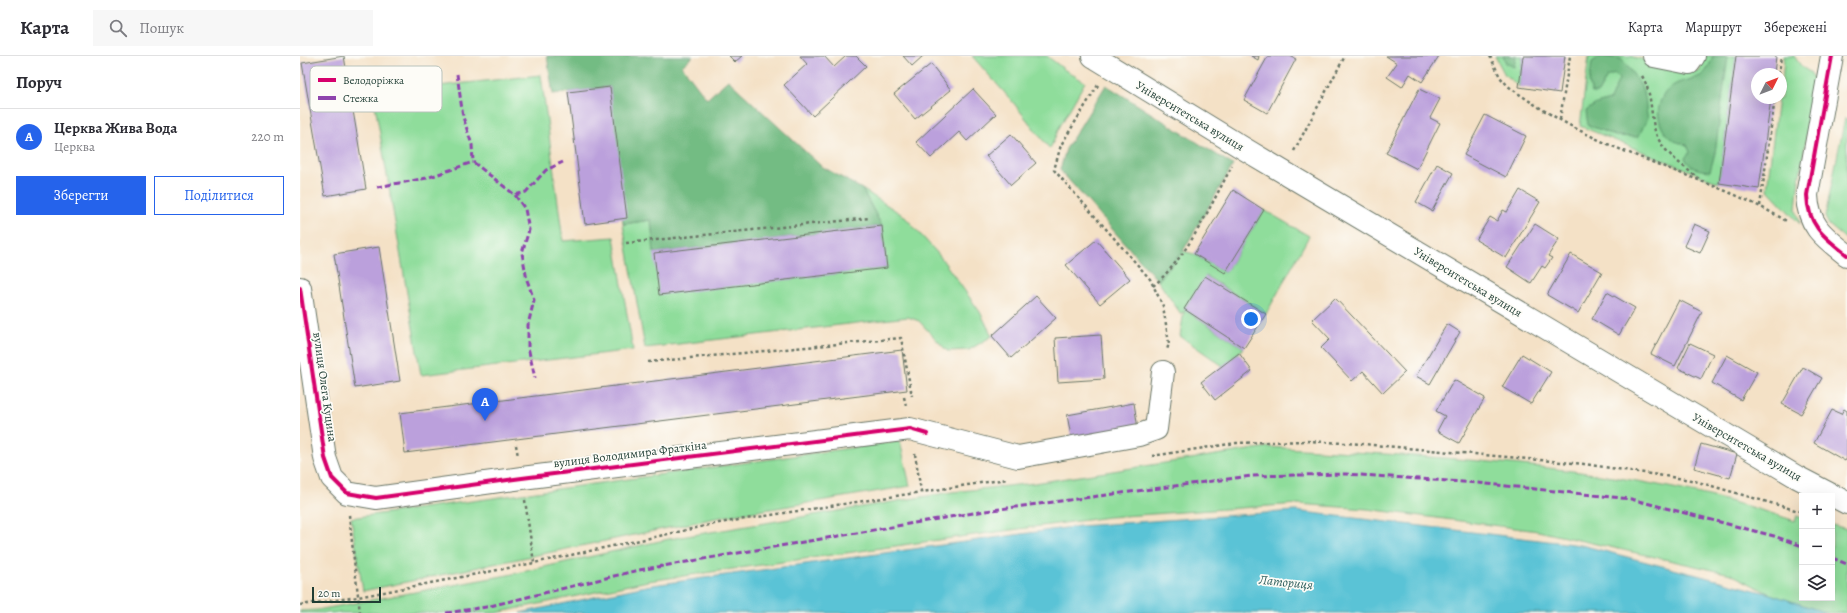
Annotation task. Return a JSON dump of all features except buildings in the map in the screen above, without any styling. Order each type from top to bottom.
[{"type":"street","points":[[1647,64],[1689,63],[1694,56]]},
{"type":"street","points":[[1832,56],[1807,195],[1807,210],[1815,226],[1827,239],[1847,255]]},
{"type":"street","name":"Університетська вулиця","points":[[1101,61],[1243,148],[1791,473],[1847,503]]},
{"type":"street","name":"вулиця Олега Куцина","points":[[300,288],[325,458],[332,478],[343,489]]},
{"type":"street","points":[[918,432],[1018,457],[1139,435],[1156,429],[1163,372]]},
{"type":"street","name":"вулиця Володимира Фраткіна","points":[[343,489],[376,498],[522,478],[918,432]]},
{"type":"path","points":[[1294,152],[1345,56]]},
{"type":"path","points":[[1490,56],[1500,77],[1508,86],[1576,128],[1635,156],[1702,181],[1760,206],[1794,226]]},
{"type":"path","points":[[1560,119],[1570,56]]},
{"type":"path","points":[[1779,68],[1781,56]]},
{"type":"path","points":[[1101,61],[1061,145],[1054,170],[1150,280],[1163,306],[1169,343],[1163,372]]},
{"type":"path","points":[[1647,64],[1654,127],[1661,143],[1671,155],[1702,181]]},
{"type":"path","points":[[1760,206],[1774,104]]},
{"type":"path","points":[[1153,286],[1164,277],[1184,251],[1243,148]]},
{"type":"path","points":[[626,243],[870,218]]},
{"type":"path","points":[[648,362],[902,338],[912,396]]},
{"type":"path","points":[[918,432],[922,491]]},
{"type":"path","points":[[1148,457],[1236,443],[1306,441],[1363,444],[1584,464],[1691,480],[1799,511]]},
{"type":"path","points":[[522,478],[534,563]]},
{"type":"path","points":[[300,605],[358,598],[534,563],[719,523],[1013,478]]},
{"type":"path","points":[[343,489],[360,613]]},
{"type":"green space","points":[[547,56],[693,56],[682,66],[707,99],[728,80],[821,166],[862,189],[882,226],[654,253],[651,220],[623,224],[610,87],[553,94]]},
{"type":"green space","points":[[972,56],[1047,56],[1065,70],[1085,82],[1059,128],[1050,149],[1012,101]]},
{"type":"green space","points":[[1495,56],[1523,56],[1519,87],[1505,75]]},
{"type":"green space","points":[[1503,56],[1516,56],[1514,67],[1506,63]]},
{"type":"green space","points":[[1589,56],[1629,56],[1694,72],[1700,71],[1703,56],[1736,56],[1719,183],[1580,126]]},
{"type":"green space","points":[[1601,56],[1621,59],[1640,84],[1644,93],[1648,118],[1638,137],[1615,136],[1588,125],[1586,111],[1596,104],[1610,100],[1619,79],[1615,74],[1607,77],[1598,93],[1592,93],[1589,83],[1592,62]]},
{"type":"green space","points":[[1713,56],[1728,56],[1715,153],[1710,171],[1689,165],[1685,158],[1690,152],[1687,145],[1670,138],[1665,133],[1659,120],[1658,112],[1659,105],[1665,92],[1678,83],[1696,78],[1705,73]]},
{"type":"green space","points":[[1784,56],[1794,56],[1802,67],[1811,73],[1815,84],[1798,187],[1796,210],[1800,224],[1767,189],[1777,104],[1787,104],[1787,68],[1783,68]]},
{"type":"green space","points":[[541,75],[563,241],[614,237],[633,350],[421,375],[376,112],[442,112],[442,86]]},
{"type":"green space","points":[[1106,85],[1233,165],[1183,251],[1158,281],[1060,170],[1066,149]]},
{"type":"green space","points":[[1845,118],[1847,119],[1847,240],[1829,225],[1825,217]]},
{"type":"green space","points":[[862,189],[904,216],[939,255],[980,312],[992,336],[969,350],[947,351],[919,321],[908,317],[645,348],[623,224],[651,220],[660,294],[887,268],[882,226]]},
{"type":"green space","points":[[1264,210],[1309,236],[1266,314],[1206,276],[1184,309],[1244,348],[1223,366],[1180,336],[1184,311],[1181,314],[1158,281],[1183,251],[1194,254],[1225,273]]},
{"type":"green space","points":[[900,441],[910,486],[716,518],[363,591],[351,518]]},
{"type":"green space","points":[[1268,447],[1468,460],[1534,466],[1600,475],[1666,487],[1731,502],[1795,521],[1797,516],[1799,517],[1799,601],[1835,601],[1835,526],[1847,529],[1847,613],[1827,613],[1770,594],[1731,574],[1538,531],[1367,509],[1298,504],[1109,517],[966,536],[648,581],[496,613],[300,613],[300,611],[317,610],[508,575],[669,539],[952,492],[1035,483]]},
{"type":"water","name":"Латориця","points":[[1295,511],[1581,545],[1770,594],[1827,613],[520,613],[646,586],[1080,526]]},
{"type":"marked path","points":[[457,74],[463,117],[472,145],[473,162],[515,195],[526,192],[546,170],[563,162]]},
{"type":"marked path","points":[[377,187],[427,178],[473,162]]},
{"type":"marked path","points":[[515,195],[525,209],[529,230],[522,253],[527,280],[534,300],[528,325],[528,347],[535,378]]},
{"type":"marked path","points":[[446,613],[486,607],[639,570],[985,511],[1251,476],[1346,474],[1478,483],[1631,499],[1774,536],[1799,545]]},
{"type":"marked path","points":[[1835,559],[1847,564]]},
{"type":"cycle path","points":[[1832,56],[1807,195],[1810,215],[1814,223],[1824,236],[1847,255]]},
{"type":"cycle path","points":[[300,288],[325,458],[332,478],[347,493],[376,498],[910,429],[927,434]]},
{"type":"place","name":"Церква Жива Вода","points":[[485,421]]}]
